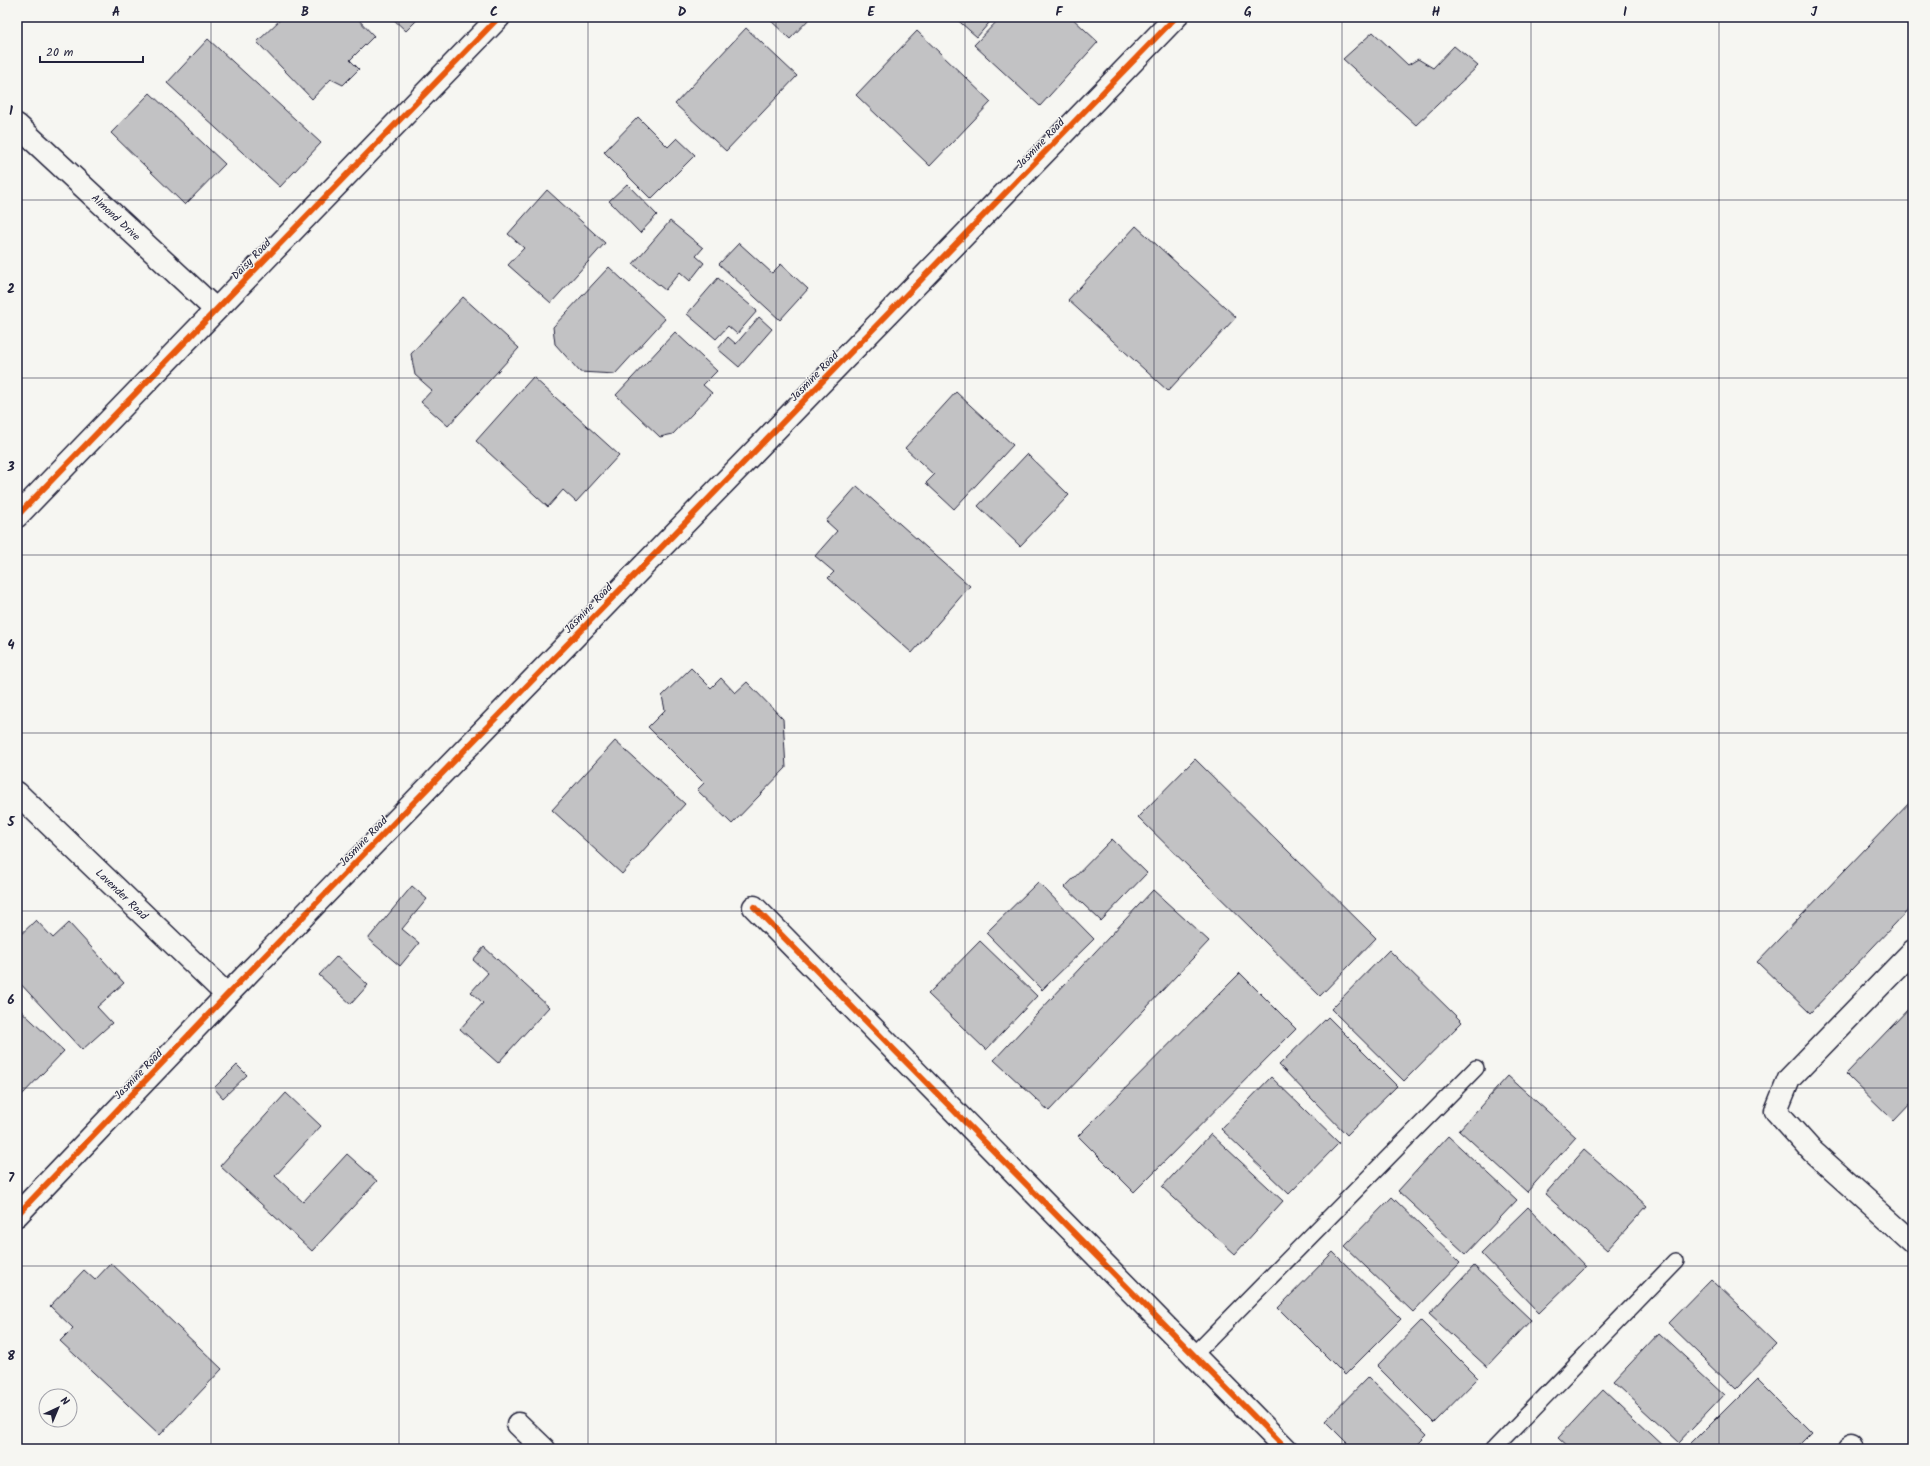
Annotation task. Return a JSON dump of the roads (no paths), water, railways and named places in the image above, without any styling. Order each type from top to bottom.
[{"type":"street","name":"Daisy Road","points":[[17,516],[499,17]]},
{"type":"street","name":"Jasmine Road","points":[[17,1215],[227,995],[1176,17]]},
{"type":"street","name":"Almond Drive","points":[[17,125],[216,310]]},
{"type":"street","name":"Lavender Road","points":[[17,793],[227,995]]},
{"type":"street","points":[[754,908],[1286,1449]]},
{"type":"street","points":[[1913,951],[1789,1079],[1776,1111],[1812,1151],[1913,1242]]},
{"type":"street","points":[[518,1424],[544,1449]]},
{"type":"lane","points":[[1194,1355],[1476,1068]]},
{"type":"lane","points":[[1494,1449],[1676,1261]]}]
